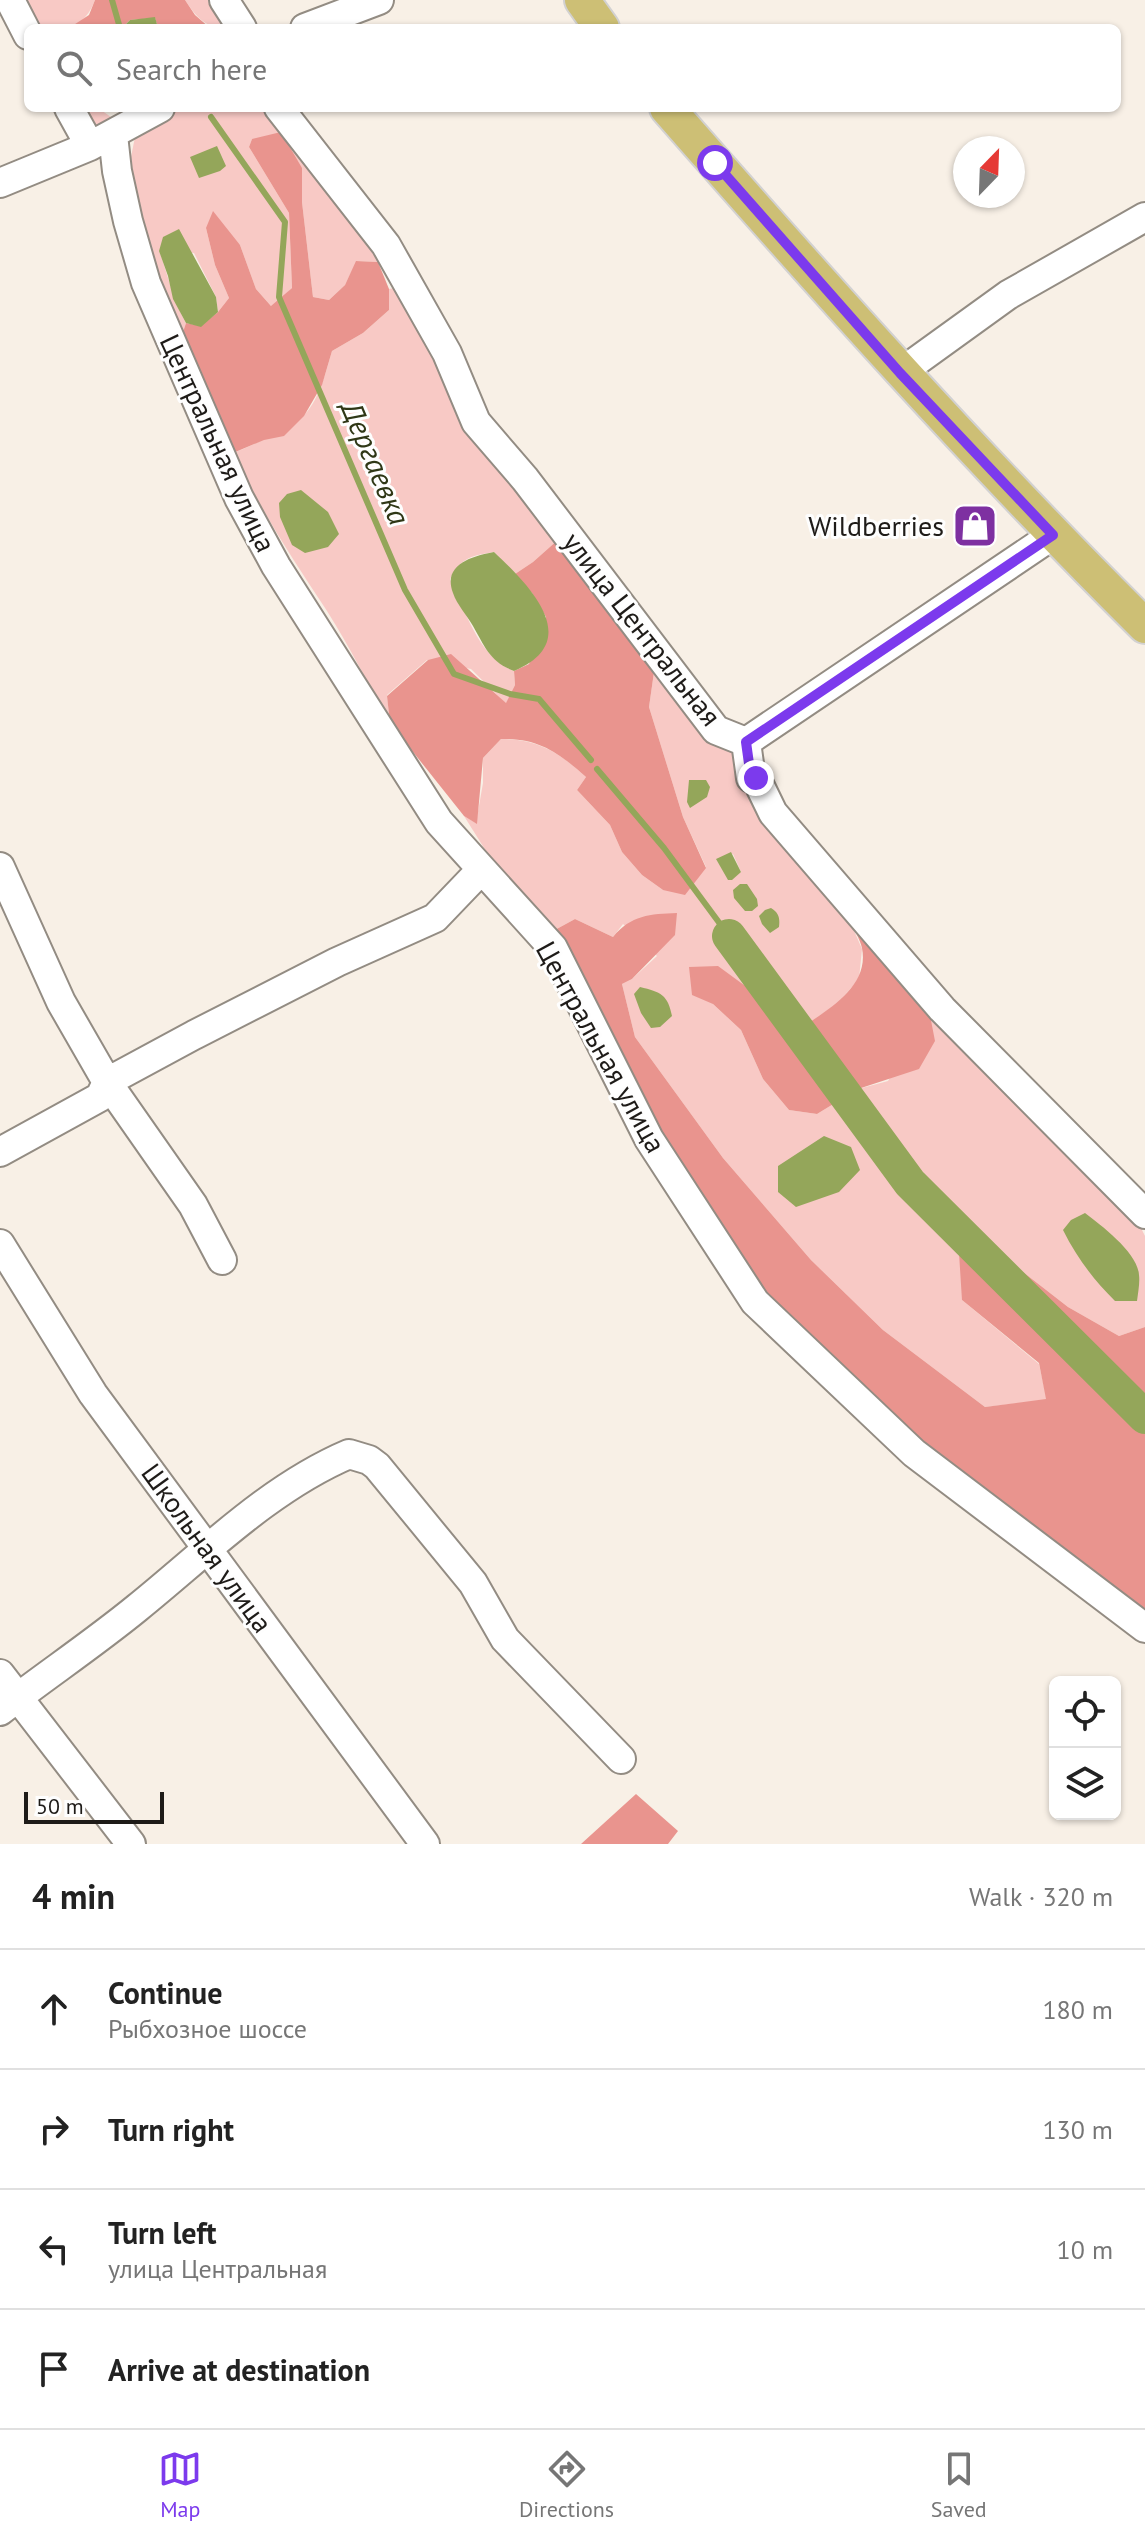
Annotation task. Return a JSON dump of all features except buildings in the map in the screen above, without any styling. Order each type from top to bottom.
[{"type":"main road","points":[[582,0],[599,24]]},
{"type":"main road","points":[[671,112],[900,373],[1053,535],[1145,626]]},
{"type":"street","points":[[10,0],[24,27]]},
{"type":"street","points":[[224,0],[239,24]]},
{"type":"street","points":[[316,24],[379,0]]},
{"type":"street","points":[[73,112],[102,141]]},
{"type":"street","points":[[0,183],[102,141],[152,112]]},
{"type":"street","name":"улица Центральная","points":[[282,112],[386,245],[447,353],[476,422],[525,479],[716,730],[746,742],[751,778],[756,778],[773,813],[942,1009],[1145,1214]]},
{"type":"street","name":"Центральная улица","points":[[102,141],[117,171],[146,283],[239,498],[276,566],[439,822],[553,948],[649,1139],[755,1302],[914,1453],[1145,1628]]},
{"type":"street","points":[[900,373],[1008,295],[1145,217]]},
{"type":"street","points":[[746,742],[1053,535]]},
{"type":"street","points":[[0,867],[61,1002],[107,1082],[193,1205],[222,1260]]},
{"type":"street","points":[[0,1152],[100,1097],[107,1082],[277,992],[435,918],[481,870]]},
{"type":"street","name":"Школьная улица","points":[[0,1244],[93,1394],[425,1844]]},
{"type":"street","points":[[8,1705],[135,1610],[208,1548],[297,1481],[349,1454],[377,1466],[473,1583],[505,1639],[621,1759]]},
{"type":"street","points":[[0,1674],[8,1705],[131,1844]]},
{"type":"shaded area","points":[[14,0],[95,0],[84,19],[77,24],[27,24]]},
{"type":"shaded area","points":[[95,0],[185,0],[205,24],[157,24],[155,18],[130,20],[126,24],[75,24],[89,15]]},
{"type":"shaded area","points":[[185,0],[208,0],[225,24],[209,24]]},
{"type":"shaded area","points":[[155,17],[157,24],[126,24],[130,20]]},
{"type":"shaded area","points":[[79,112],[104,112],[111,117],[133,112],[95,128]]},
{"type":"shaded area","points":[[176,112],[275,112],[343,200],[378,262],[357,261],[345,285],[329,300],[313,297],[302,202],[302,168],[252,139],[249,147],[289,213],[292,288],[272,307],[256,289],[240,245],[206,228],[215,265],[229,298],[218,312],[216,297],[194,253],[159,250],[186,323],[182,335],[173,322],[158,273],[137,222],[131,157],[135,137]]},
{"type":"shaded area","points":[[281,132],[302,168],[302,202],[313,297],[329,300],[345,285],[356,261],[378,262],[389,289],[389,310],[363,333],[332,351],[322,385],[304,416],[284,436],[264,440],[233,453],[182,335],[186,323],[201,326],[229,298],[215,265],[206,228],[213,211],[240,245],[256,289],[271,306],[292,288],[289,213],[249,147],[252,139]]},
{"type":"shaded area","points":[[217,146],[226,166],[199,178],[190,157]]},
{"type":"shaded area","points":[[179,229],[216,297],[218,312],[201,327],[186,323],[173,299],[159,251],[163,237]]},
{"type":"shaded area","points":[[399,287],[560,538],[515,574],[494,552],[468,559],[450,579],[482,644],[491,655],[514,671],[515,685],[506,704],[471,669],[427,660],[387,695],[390,723],[233,453],[281,431],[305,414],[319,392],[332,351],[363,333],[389,310],[389,289]]},
{"type":"shaded area","points":[[301,490],[328,512],[339,534],[328,547],[305,553],[292,545],[280,517],[279,503],[287,494]]},
{"type":"shaded area","points":[[560,538],[585,578],[654,672],[649,707],[683,817],[706,868],[685,895],[663,890],[642,875],[622,852],[610,825],[577,790],[586,777],[557,754],[527,741],[501,739],[483,758],[477,824],[464,816],[390,723],[387,696],[428,660],[451,654],[506,703],[515,685],[514,671],[529,664],[546,617],[532,593],[515,574]]},
{"type":"shaded area","points":[[494,552],[535,597],[548,629],[546,645],[535,659],[514,671],[489,653],[457,602],[451,583],[452,575],[462,563]]},
{"type":"shaded area","points":[[654,672],[689,710],[742,758],[849,919],[862,949],[859,979],[837,1004],[810,1022],[772,1016],[748,988],[713,1004],[741,1030],[763,1079],[789,1110],[817,1114],[858,1089],[888,1081],[929,1010],[1138,1222],[1145,1236],[1145,1327],[1119,1336],[1068,1307],[996,1251],[962,1300],[1039,1364],[1047,1400],[985,1407],[883,1330],[811,1260],[723,1158],[635,1037],[622,984],[657,956],[623,924],[613,937],[575,919],[553,931],[496,867],[464,816],[476,823],[483,783],[483,758],[501,739],[527,742],[558,754],[586,777],[577,790],[610,825],[622,852],[642,875],[663,890],[706,867],[683,817],[649,707]],"holes":[[[733,854],[741,872],[724,872],[717,860]]]},
{"type":"shaded area","points":[[689,780],[706,780],[710,787],[707,797],[690,808],[687,802]]},
{"type":"shaded area","points":[[731,852],[741,872],[728,880],[716,859]]},
{"type":"shaded area","points":[[740,884],[747,884],[757,899],[758,906],[752,911],[745,911],[734,898],[733,890]]},
{"type":"shaded area","points":[[771,908],[779,918],[779,927],[770,933],[759,916]]},
{"type":"shaded area","points":[[677,913],[675,935],[632,979],[622,984],[635,1037],[723,1158],[811,1260],[883,1330],[985,1407],[1046,1399],[1039,1363],[962,1300],[959,1253],[996,1251],[1068,1307],[1119,1336],[1145,1327],[1145,1615],[1000,1512],[755,1292],[690,1202],[553,931],[575,919],[613,937],[627,924],[642,917]]},
{"type":"shaded area","points":[[849,919],[929,1010],[935,1041],[919,1069],[858,1089],[817,1114],[789,1110],[763,1079],[741,1030],[713,1004],[692,995],[689,967],[718,966],[748,988],[772,1016],[810,1022],[848,992],[860,972],[862,948]]},
{"type":"shaded area","points":[[640,987],[658,993],[668,1003],[672,1016],[660,1027],[651,1028],[641,1013],[634,994]]},
{"type":"shaded area","points":[[824,1136],[851,1147],[860,1170],[839,1192],[796,1207],[778,1192],[778,1166]]},
{"type":"shaded area","points":[[1085,1213],[1133,1258],[1139,1275],[1137,1301],[1115,1301],[1074,1250],[1063,1230],[1071,1220]]},
{"type":"shaded area","points":[[636,1794],[678,1831],[668,1844],[581,1844]]},
{"type":"waterway","points":[[112,0],[119,24]]},
{"type":"waterway","name":"Дергаевка","points":[[211,117],[285,222],[279,297],[405,590],[454,674],[510,694],[539,699],[591,760]]},
{"type":"waterway","name":"Дергаевка","points":[[597,769],[664,848],[729,936]]},
{"type":"waterway","points":[[729,936],[910,1183],[1145,1417]]},
{"type":"place","name":"Wildberries","points":[[975,526]]},
{"type":"route","points":[[715,163],[900,373],[1053,535],[746,742],[751,778],[756,778]]}]
